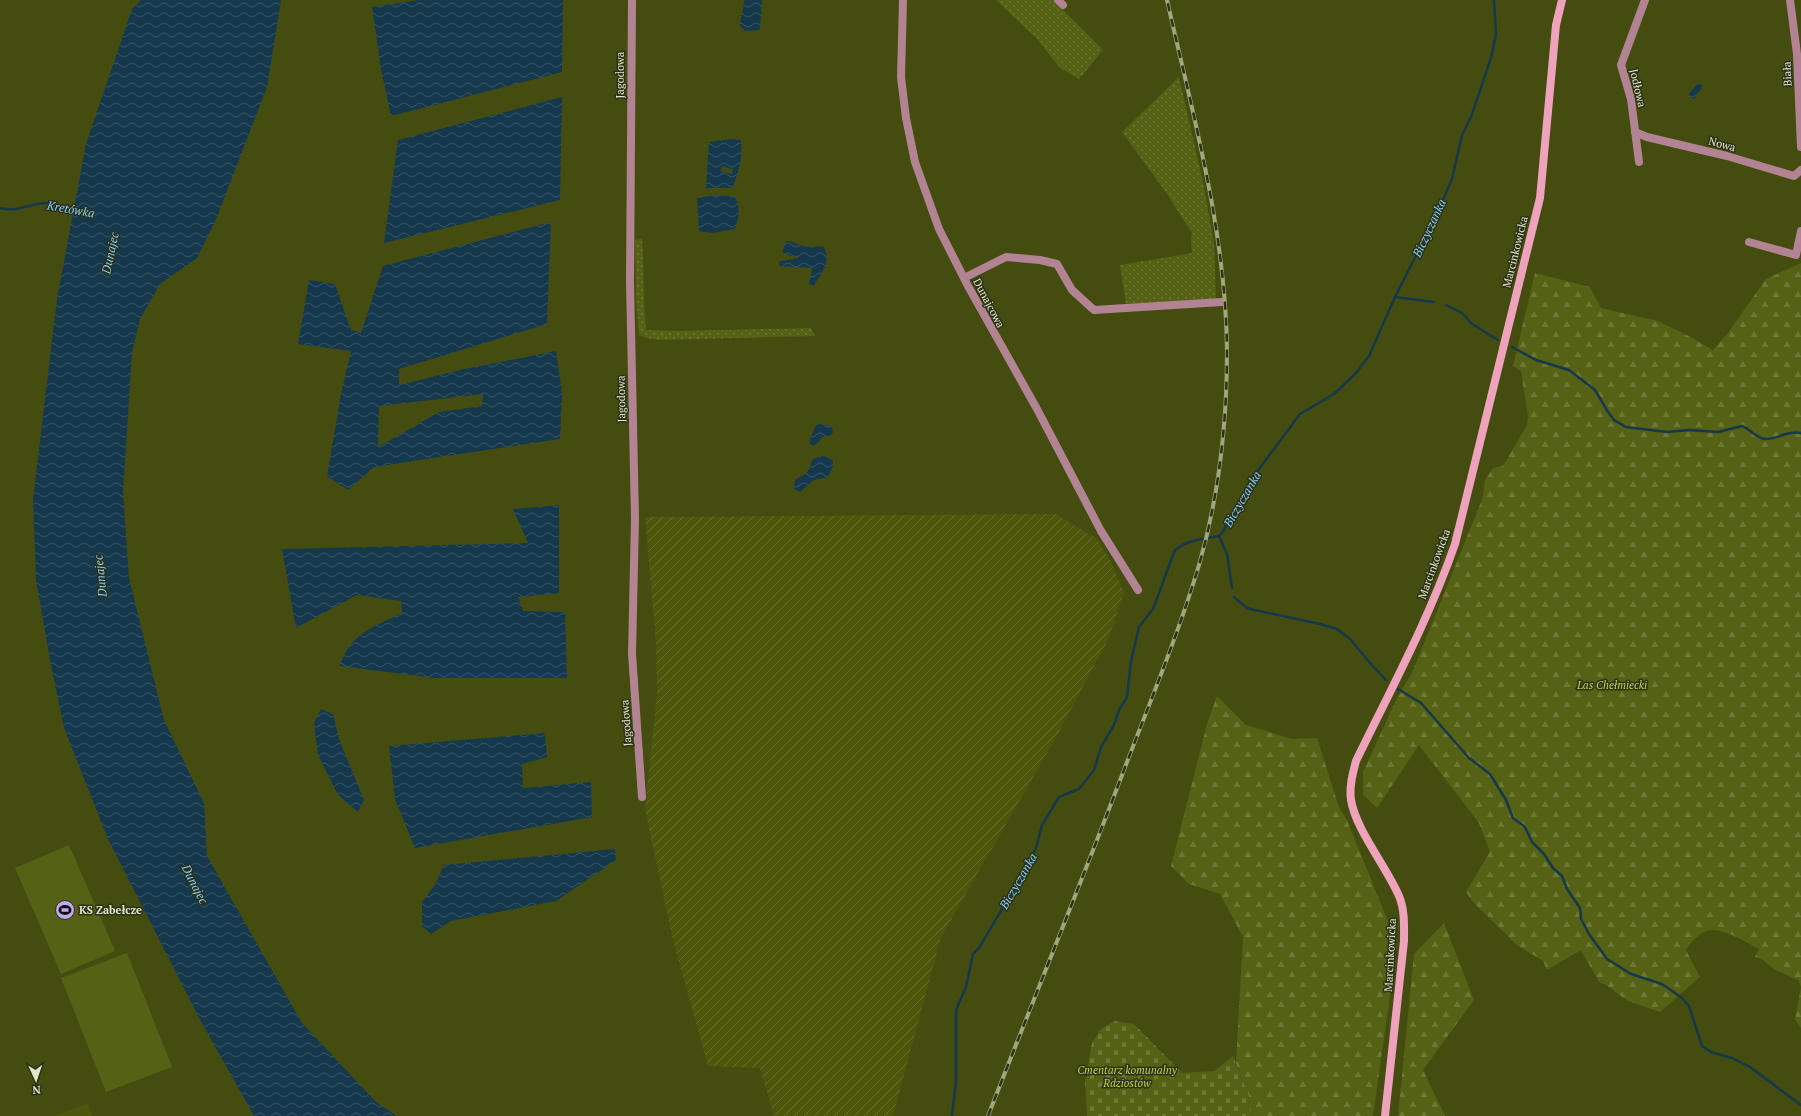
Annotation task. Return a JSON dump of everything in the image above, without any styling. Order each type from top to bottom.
[{"type":"street","name":"Jagodowa","points":[[632,0],[630,282],[635,519],[632,654],[642,797]]},
{"type":"street","name":"Dunajcowa","points":[[903,0],[901,77],[906,118],[914,156],[939,229],[964,278],[1037,409],[1101,531],[1138,590]]},
{"type":"street","name":"Marcinkowicka","points":[[1385,1116],[1404,941],[1404,916],[1399,897],[1356,817],[1351,799],[1351,780],[1356,760],[1424,622],[1444,576],[1455,544],[1540,198],[1556,25],[1562,0]]},
{"type":"street","name":"Jodłowa","points":[[1639,162],[1631,99],[1621,65],[1645,0]]},
{"type":"street","name":"Biała","points":[[1790,0],[1797,54],[1801,147]]},
{"type":"street","name":"Nowa","points":[[1635,132],[1647,137],[1727,156],[1794,176],[1801,170]]},
{"type":"street","points":[[1749,242],[1796,255],[1801,231]]},
{"type":"street","points":[[964,278],[1006,257],[1040,260],[1057,264],[1072,290],[1094,310],[1222,302]]},
{"type":"shaded area","points":[[1056,514],[1097,539],[1110,560],[1124,592],[1108,640],[1053,743],[941,937],[893,1116],[774,1116],[760,1068],[708,1066],[673,940],[645,810],[657,693],[656,642],[645,517]]},
{"type":"shaded area","points":[[88,1103],[92,1116],[55,1116]]},
{"type":"green space","points":[[996,0],[1053,0],[1103,50],[1079,79],[1060,68],[1037,39]]},
{"type":"green space","points":[[1179,77],[1203,182],[1214,243],[1216,299],[1126,304],[1120,265],[1192,253],[1192,232],[1170,198],[1122,132]]},
{"type":"green space","points":[[642,239],[646,330],[680,331],[811,328],[815,336],[660,340],[646,338],[639,335],[636,299],[635,240]]},
{"type":"green space","name":"Las Chełmiecki","points":[[1801,263],[1801,987],[1798,980],[1775,970],[1763,960],[1755,957],[1759,949],[1737,937],[1713,930],[1701,934],[1686,950],[1700,977],[1660,1012],[1628,1001],[1606,985],[1599,982],[1581,950],[1547,970],[1543,961],[1518,946],[1473,902],[1466,892],[1490,852],[1479,823],[1419,745],[1377,808],[1363,795],[1363,772],[1398,696],[1412,673],[1483,497],[1485,480],[1493,468],[1503,466],[1527,425],[1528,417],[1521,371],[1513,366],[1535,273],[1590,287],[1601,308],[1658,321],[1713,350],[1728,333],[1766,279]]},
{"type":"green space","points":[[1217,696],[1246,725],[1292,739],[1317,738],[1339,807],[1347,820],[1387,919],[1395,960],[1373,1116],[1252,1116],[1248,1094],[1236,1063],[1243,937],[1220,894],[1189,884],[1171,866],[1207,724]]},
{"type":"green space","name":"KS Zabełcze","points":[[69,845],[115,951],[61,974],[15,868]]},
{"type":"green space","points":[[1444,923],[1474,1000],[1423,1070],[1445,1116],[1398,1116],[1414,954]]},
{"type":"green space","points":[[127,953],[172,1067],[106,1092],[61,978]]},
{"type":"green space","points":[[1801,987],[1801,1028],[1795,1019]]},
{"type":"green space","name":"Cmentarz komunalny Rdziostów","points":[[1114,1021],[1134,1024],[1182,1073],[1214,1071],[1233,1056],[1248,1094],[1252,1116],[1087,1116],[1085,1082],[1092,1043],[1100,1030]]},
{"type":"water","name":"Dunajec","points":[[141,0],[281,0],[267,87],[215,222],[197,258],[160,284],[140,319],[132,353],[123,492],[129,578],[164,720],[204,803],[207,856],[302,1023],[377,1103],[397,1116],[254,1116],[198,1016],[108,839],[64,728],[36,580],[33,499],[57,299],[86,144],[132,9]]},
{"type":"water","points":[[419,0],[563,0],[562,72],[391,116],[381,69],[372,7]]},
{"type":"water","points":[[744,0],[762,0],[760,30],[745,31],[740,25]]},
{"type":"water","points":[[1697,83],[1702,85],[1694,99],[1689,95]]},
{"type":"water","points":[[562,97],[560,200],[384,243],[398,140]]},
{"type":"water","points":[[731,139],[741,140],[740,164],[732,188],[706,188],[709,142]],"holes":[[[723,166],[733,170],[732,174],[720,171]]]},
{"type":"water","points":[[709,196],[734,196],[738,204],[739,212],[735,229],[712,233],[699,231],[697,198]]},
{"type":"water","points":[[551,222],[547,324],[399,369],[399,385],[464,369],[556,351],[562,393],[560,439],[374,467],[348,490],[327,476],[341,394],[351,351],[298,344],[309,280],[335,284],[351,330],[361,333],[383,266]],"holes":[[[483,394],[482,406],[439,412],[378,447],[379,406]]]},
{"type":"water","points":[[786,241],[806,247],[824,247],[827,260],[825,268],[814,286],[809,284],[812,268],[779,266],[779,262],[781,261],[798,258],[782,252]]},
{"type":"water","points":[[820,424],[831,426],[833,431],[832,435],[822,437],[819,442],[813,446],[810,444],[810,439],[816,425]]},
{"type":"water","points":[[825,456],[833,461],[833,466],[828,477],[814,480],[800,492],[794,489],[797,478],[809,470],[811,462],[815,458]]},
{"type":"water","points":[[559,505],[559,593],[518,597],[523,611],[565,612],[567,678],[435,678],[340,666],[344,655],[350,646],[364,632],[402,613],[401,601],[357,595],[296,628],[282,549],[528,543],[513,509]]},
{"type":"water","points":[[321,709],[333,714],[339,739],[364,800],[358,812],[338,795],[318,755],[314,723]]},
{"type":"water","points":[[545,733],[547,757],[522,764],[523,788],[591,782],[592,817],[415,848],[395,799],[389,746]]},
{"type":"water","points":[[615,849],[616,860],[556,901],[451,921],[431,934],[422,926],[422,902],[435,885],[444,865]]},
{"type":"waterway","name":"Biczyczanka","points":[[952,1116],[956,1081],[956,1010],[966,987],[973,954],[979,948],[1025,870],[1036,848],[1042,825],[1059,797],[1079,789],[1094,770],[1101,747],[1114,725],[1119,710],[1127,697],[1131,661],[1139,627],[1153,609],[1175,550],[1184,544],[1196,540],[1219,536],[1259,469],[1300,414],[1334,394],[1356,373],[1369,356],[1395,297],[1436,216],[1452,179],[1462,135],[1471,117],[1491,58],[1496,34],[1494,0]]},
{"type":"waterway","name":"Kretówka","points":[[0,208],[13,209],[48,203],[75,212]]},
{"type":"waterway","points":[[1395,297],[1434,302]]},
{"type":"waterway","points":[[1446,305],[1462,313],[1472,324],[1498,340]]},
{"type":"waterway","points":[[1512,347],[1536,360],[1569,370],[1595,390],[1614,420],[1626,427],[1667,432],[1689,430],[1718,432],[1742,426],[1758,437],[1764,439],[1796,432],[1801,433]]},
{"type":"waterway","points":[[1219,536],[1227,554],[1232,588]]},
{"type":"waterway","points":[[1234,597],[1247,608],[1337,629],[1350,639],[1386,680]]},
{"type":"waterway","points":[[1398,689],[1421,703],[1469,758],[1490,774],[1506,800],[1513,818],[1525,827],[1532,842],[1544,854],[1553,868],[1562,876],[1567,889],[1580,908],[1581,919],[1589,934],[1607,959],[1631,974],[1662,984],[1682,998],[1689,1006],[1702,1046],[1711,1052],[1732,1058],[1750,1067],[1801,1105]]},
{"type":"railway","points":[[988,1116],[1093,851],[1174,640],[1199,565],[1217,486],[1227,378],[1225,306],[1221,262],[1197,130],[1167,0]]},
{"type":"place","name":"KS Zabełcze","points":[[65,910]]}]
